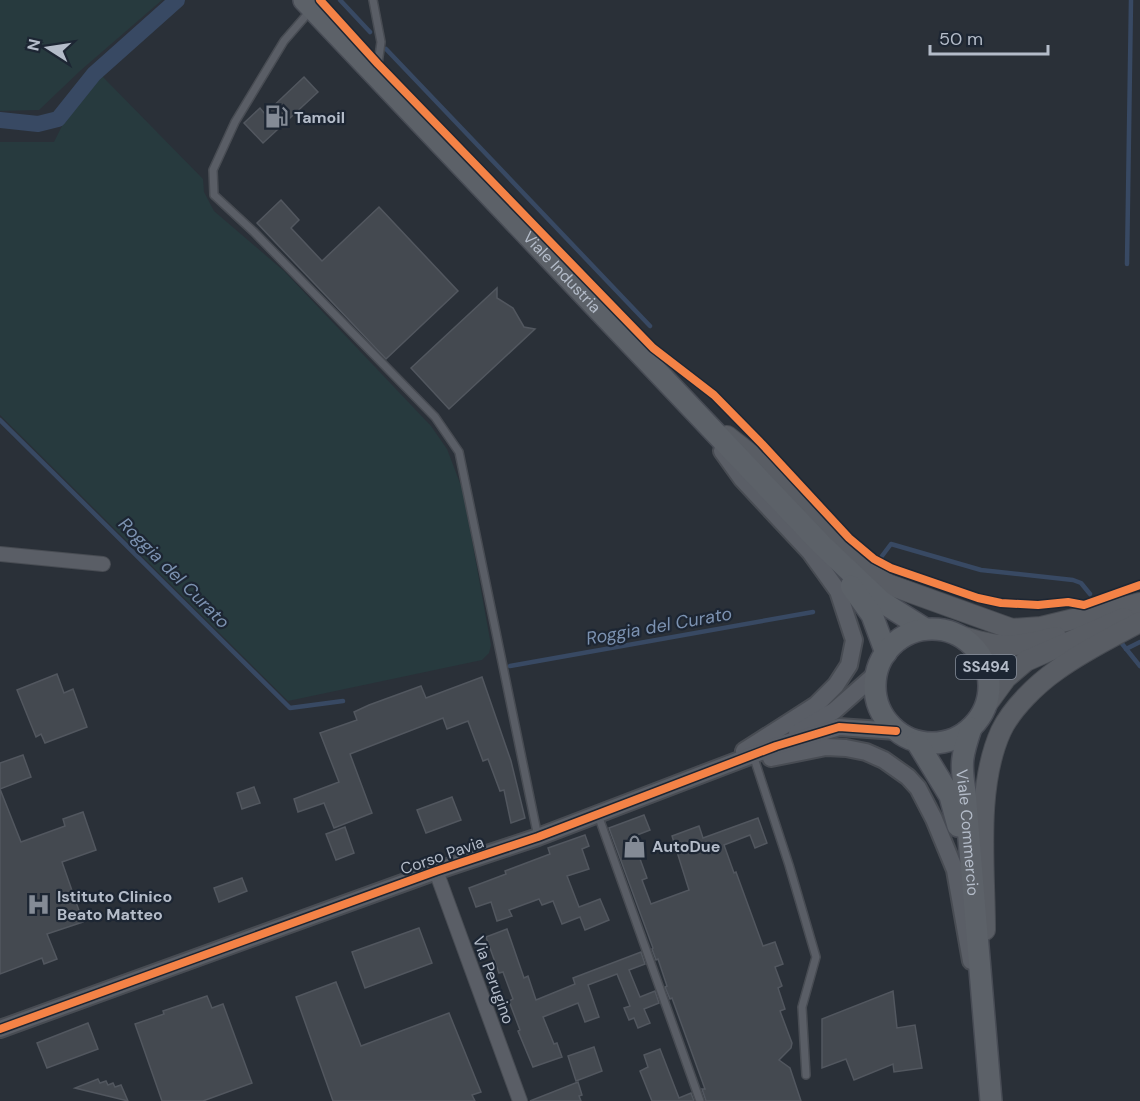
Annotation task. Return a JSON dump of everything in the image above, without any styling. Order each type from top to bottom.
[{"type":"main road","name":"Viale Industria","points":[[308,4],[821,544],[882,602],[925,629]]},
{"type":"main road","points":[[692,409],[750,454],[846,555],[868,573],[890,585],[1012,629],[1041,627],[1140,603]]},
{"type":"main road","name":"Viale Industria","points":[[821,544],[872,615],[886,653]]},
{"type":"main road","points":[[925,629],[903,637],[886,653],[876,674],[875,690],[878,706],[896,731],[917,742],[936,744],[955,739],[971,728],[981,717],[987,704],[1006,678],[1026,661],[1140,612]]},
{"type":"main road","points":[[986,1050],[984,806],[989,763],[1002,729],[1025,697],[1055,671],[1084,652],[1140,622]]},
{"type":"main road","points":[[958,635],[988,645],[1022,646],[1108,624]]},
{"type":"main road","name":"SS494","points":[[925,629],[942,630],[958,635],[976,650],[988,672],[990,688],[987,704]]},
{"type":"main road","name":"Viale Commercio","points":[[971,728],[962,754],[961,768],[965,791],[991,1101]]},
{"type":"main road","name":"Viale Commercio","points":[[917,742],[950,796],[957,818],[976,941]]},
{"type":"street","points":[[692,409],[742,479],[810,552],[838,591],[854,640],[849,665],[836,685],[816,705],[752,754]]},
{"type":"street","points":[[0,554],[103,564]]},
{"type":"street","points":[[776,746],[834,711],[876,674]]},
{"type":"street","points":[[752,754],[838,728],[896,731]]},
{"type":"street","points":[[752,754],[826,747],[866,752],[884,760],[908,777],[918,788],[934,819],[955,870],[986,1050]]},
{"type":"street","name":"Corso Pavia","points":[[0,1029],[436,871],[538,837],[752,754]]},
{"type":"street","name":"Via Perugino","points":[[436,871],[520,1101]]},
{"type":"lane","points":[[373,0],[381,42],[377,77]]},
{"type":"lane","points":[[308,4],[235,122],[213,170],[214,195],[254,232],[435,417],[459,452],[538,837]]},
{"type":"lane","points":[[752,754],[789,865],[816,957],[802,1007],[806,1075]]},
{"type":"lane","points":[[598,814],[700,1101]]},
{"type":"green space","points":[[0,0],[162,0],[81,70],[39,110],[0,111]]},
{"type":"green space","points":[[102,76],[203,179],[204,192],[214,211],[284,271],[431,426],[447,449],[463,491],[491,645],[489,653],[482,660],[288,701],[0,415],[0,142],[54,142],[62,126]]},
{"type":"building","points":[[304,77],[318,92],[263,143],[244,123],[260,108],[265,114]]},
{"type":"building","points":[[281,200],[299,220],[291,228],[322,261],[379,207],[458,291],[386,359],[257,223]]},
{"type":"building","points":[[497,288],[497,298],[513,308],[524,327],[535,329],[449,409],[411,368]]},
{"type":"building","points":[[57,674],[64,693],[73,689],[87,727],[45,743],[41,734],[36,737],[17,690]]},
{"type":"building","points":[[482,677],[511,761],[525,818],[511,823],[504,790],[500,791],[488,759],[483,761],[468,721],[447,729],[443,718],[350,754],[372,813],[334,828],[324,803],[298,812],[294,799],[339,782],[320,733],[357,720],[354,712],[369,705],[421,686],[426,698]]},
{"type":"building","points":[[23,755],[31,777],[0,789],[0,763]]},
{"type":"building","points":[[254,787],[260,803],[242,809],[237,793]]},
{"type":"building","points":[[0,789],[21,842],[65,826],[63,819],[83,812],[96,850],[62,862],[83,922],[47,934],[57,959],[44,964],[42,958],[0,974]]},
{"type":"building","points":[[452,797],[461,820],[426,833],[417,810]]},
{"type":"building","points":[[644,815],[650,830],[632,837],[647,878],[642,880],[651,904],[689,890],[672,836],[699,826],[703,838],[758,818],[767,843],[755,848],[750,835],[724,845],[763,946],[775,942],[783,964],[775,967],[782,986],[778,988],[785,1009],[780,1011],[792,1043],[791,1048],[779,1060],[790,1068],[801,1101],[706,1101],[702,1089],[705,1089],[672,998],[670,999],[665,987],[667,986],[658,959],[656,960],[609,828]]},
{"type":"building","points":[[345,827],[354,853],[336,860],[326,834]]},
{"type":"building","points":[[585,835],[589,846],[582,849],[589,869],[567,876],[579,907],[600,899],[609,920],[585,930],[580,917],[562,924],[553,901],[542,905],[539,899],[509,910],[512,916],[497,921],[491,902],[476,907],[469,888],[550,854],[548,848]]},
{"type":"building","points":[[242,878],[247,891],[219,902],[214,888]]},
{"type":"building","points":[[419,928],[432,963],[365,988],[352,952]]},
{"type":"building","points":[[507,929],[524,978],[528,976],[536,1000],[575,984],[573,978],[641,952],[645,964],[629,970],[640,997],[655,991],[659,1003],[644,1009],[650,1023],[638,1028],[634,1018],[629,1020],[624,1008],[630,1006],[617,974],[588,985],[599,1017],[585,1022],[578,1003],[543,1017],[562,1057],[533,1067],[509,1001],[513,999],[503,972],[499,973],[486,937]]},
{"type":"building","points":[[336,982],[361,1046],[449,1013],[481,1092],[472,1095],[475,1101],[333,1101],[296,997]]},
{"type":"building","points":[[893,991],[897,1028],[915,1025],[922,1068],[894,1072],[893,1064],[854,1080],[846,1059],[822,1068],[822,1019]]},
{"type":"building","points":[[207,996],[212,1008],[223,1004],[252,1083],[203,1101],[162,1101],[135,1024],[164,1014],[163,1011]]},
{"type":"building","points":[[88,1023],[98,1049],[47,1068],[37,1043]]},
{"type":"building","points":[[594,1047],[602,1071],[576,1081],[568,1056]]},
{"type":"building","points":[[660,1049],[679,1098],[691,1093],[694,1101],[652,1101],[640,1071],[648,1067],[644,1055]]},
{"type":"building","points":[[98,1079],[100,1083],[106,1081],[108,1085],[113,1083],[115,1087],[121,1085],[128,1101],[75,1088]]},
{"type":"building","points":[[578,1082],[582,1095],[579,1096],[581,1101],[530,1101]]},
{"type":"waterway","points":[[0,120],[38,124],[58,119],[94,74],[177,0]]},
{"type":"waterway","points":[[340,0],[370,32]]},
{"type":"waterway","points":[[1127,264],[1131,0]]},
{"type":"waterway","points":[[386,49],[650,326]]},
{"type":"waterway","name":"Roggia del Curato","points":[[0,420],[290,708],[343,701]]},
{"type":"waterway","name":"Roggia del Curato","points":[[882,556],[891,544],[981,570],[1073,580],[1081,583],[1090,594]]},
{"type":"waterway","name":"Roggia del Curato","points":[[510,666],[813,612]]},
{"type":"waterway","name":"Roggia del Curato","points":[[1119,640],[1140,666]]},
{"type":"waterway","points":[[1126,649],[1140,642]]},
{"type":"cycle path","points":[[320,0],[378,64],[653,348],[714,395],[849,538],[874,559],[891,568],[978,598],[1001,603],[1038,605],[1068,602],[1084,605],[1140,585]]},
{"type":"cycle path","points":[[0,1029],[436,871],[538,837],[776,746],[839,727],[896,731]]},
{"type":"place","name":"Tamoil","points":[[276,117]]},
{"type":"place","name":"AutoDue","points":[[634,846]]},
{"type":"place","name":"Istituto Clinico Beato Matteo","points":[[39,905]]}]
